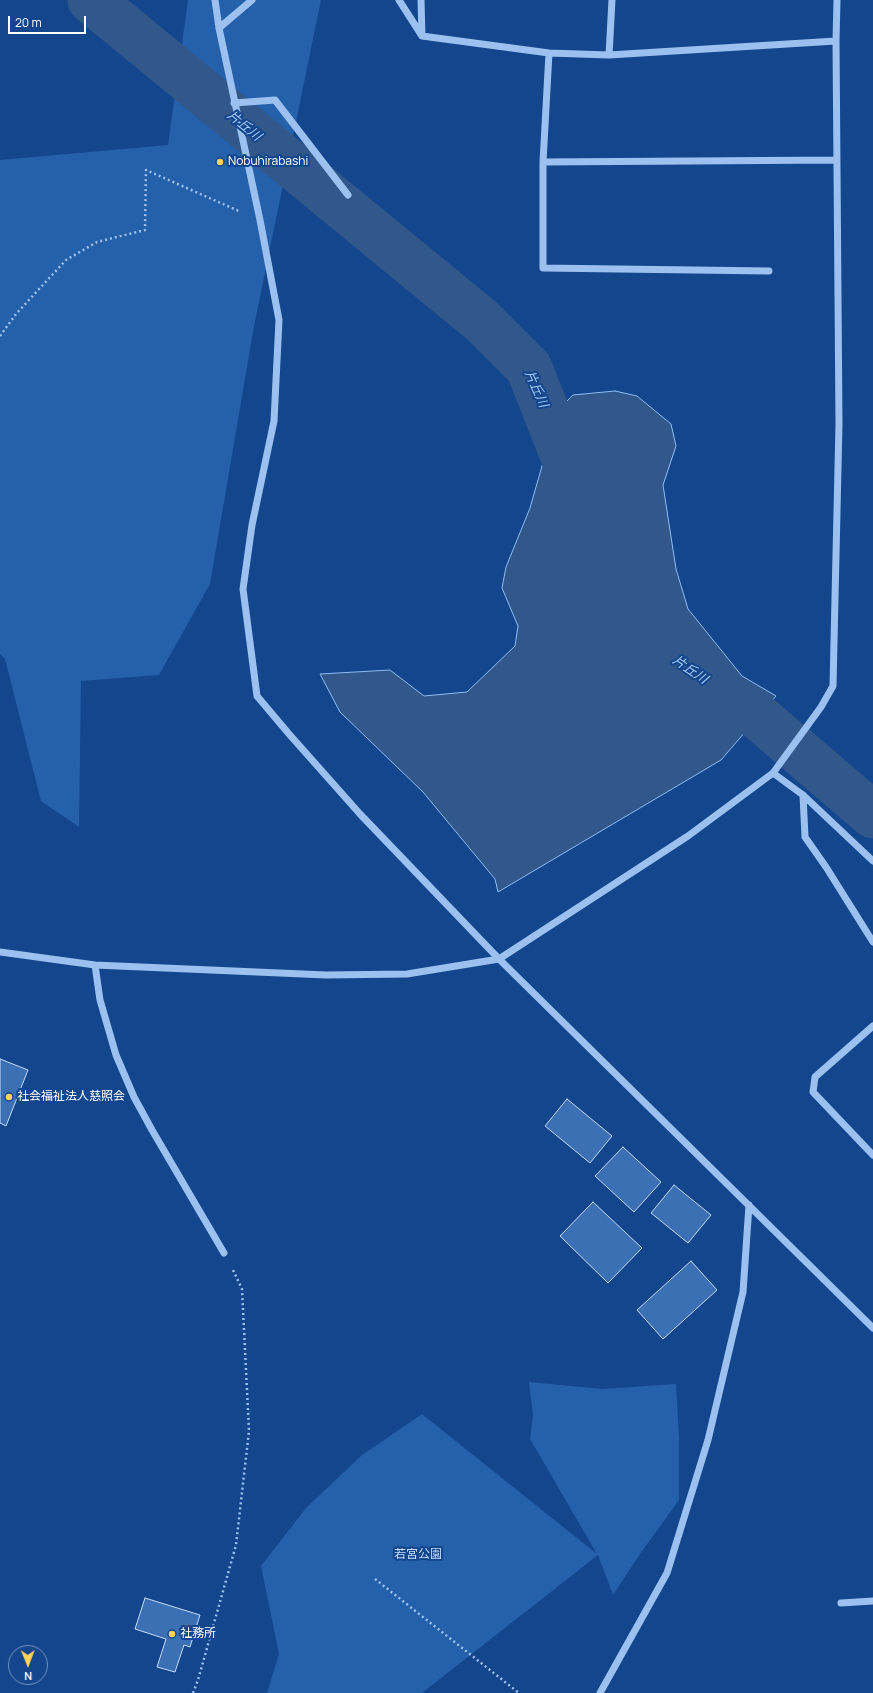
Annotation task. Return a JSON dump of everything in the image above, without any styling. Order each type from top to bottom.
[{"type":"street","points":[[215,0],[219,28],[260,220],[279,320],[274,420],[252,525],[243,589],[256,696],[360,814],[499,959],[873,1328]]},
{"type":"street","points":[[219,28],[252,0]]},
{"type":"street","points":[[400,0],[422,36]]},
{"type":"street","points":[[421,0],[422,36]]},
{"type":"street","points":[[609,55],[612,0]]},
{"type":"street","points":[[0,952],[95,965],[326,975],[407,974],[499,959],[688,836],[773,773],[821,707],[833,686],[839,424],[837,0]]},
{"type":"street","points":[[422,36],[549,53],[609,55],[836,41]]},
{"type":"street","points":[[549,53],[542,162],[543,268],[769,271]]},
{"type":"street","points":[[234,103],[275,100],[348,195]]},
{"type":"street","points":[[542,162],[837,160]]},
{"type":"street","points":[[773,773],[803,795],[873,861]]},
{"type":"street","points":[[803,795],[805,837],[826,867],[873,942]]},
{"type":"street","points":[[95,965],[100,1000],[116,1055],[134,1097],[224,1253]]},
{"type":"street","points":[[873,1026],[815,1078],[813,1092],[873,1155]]},
{"type":"street","points":[[600,1693],[668,1573],[708,1440],[743,1292],[749,1206]]},
{"type":"street","points":[[841,1603],[873,1601]]},
{"type":"path","points":[[0,336],[16,314],[66,260],[97,242],[145,230],[146,170],[260,220]]},
{"type":"path","points":[[193,1693],[236,1545],[249,1431],[242,1289],[224,1253]]},
{"type":"path","points":[[375,1579],[519,1693]]},
{"type":"green space","points":[[188,0],[321,0],[254,326],[210,584],[159,675],[81,681],[79,827],[41,801],[5,659],[0,654],[0,160],[168,145]]},
{"type":"green space","name":"若宮公園","points":[[529,1382],[602,1389],[676,1384],[679,1438],[679,1500],[640,1554],[613,1595],[598,1555],[422,1693],[267,1693],[279,1654],[261,1566],[306,1508],[362,1455],[422,1414],[597,1554],[530,1439],[533,1415]]},
{"type":"water","points":[[615,391],[637,396],[671,424],[676,446],[663,485],[676,569],[688,609],[742,676],[776,696],[721,760],[498,892],[495,879],[423,792],[340,712],[320,674],[390,670],[424,696],[467,692],[515,646],[518,626],[502,588],[506,567],[530,508],[558,410],[573,395]]},
{"type":"building","name":"社会福祉法人慈照会","points":[[0,1059],[28,1070],[6,1126],[0,1123]]},
{"type":"building","points":[[567,1099],[612,1136],[590,1163],[545,1126]]},
{"type":"building","points":[[623,1147],[661,1182],[634,1212],[595,1176]]},
{"type":"building","points":[[674,1185],[711,1215],[688,1243],[651,1213]]},
{"type":"building","points":[[593,1202],[642,1248],[608,1283],[560,1236]]},
{"type":"building","points":[[691,1261],[717,1290],[663,1339],[637,1310]]},
{"type":"building","name":"社務所","points":[[145,1598],[200,1615],[190,1647],[184,1645],[175,1672],[157,1667],[166,1639],[135,1629]]},
{"type":"waterway","name":"片丘川","points":[[91,0],[482,321],[529,368],[570,472],[575,489]]},
{"type":"waterway","name":"片丘川","points":[[705,680],[755,714],[873,815]]},
{"type":"place","name":"Nobuhirabashi","points":[[220,162]]},
{"type":"place","name":"社会福祉法人慈照会","points":[[9,1097]]},
{"type":"place","name":"社務所","points":[[172,1634]]}]
